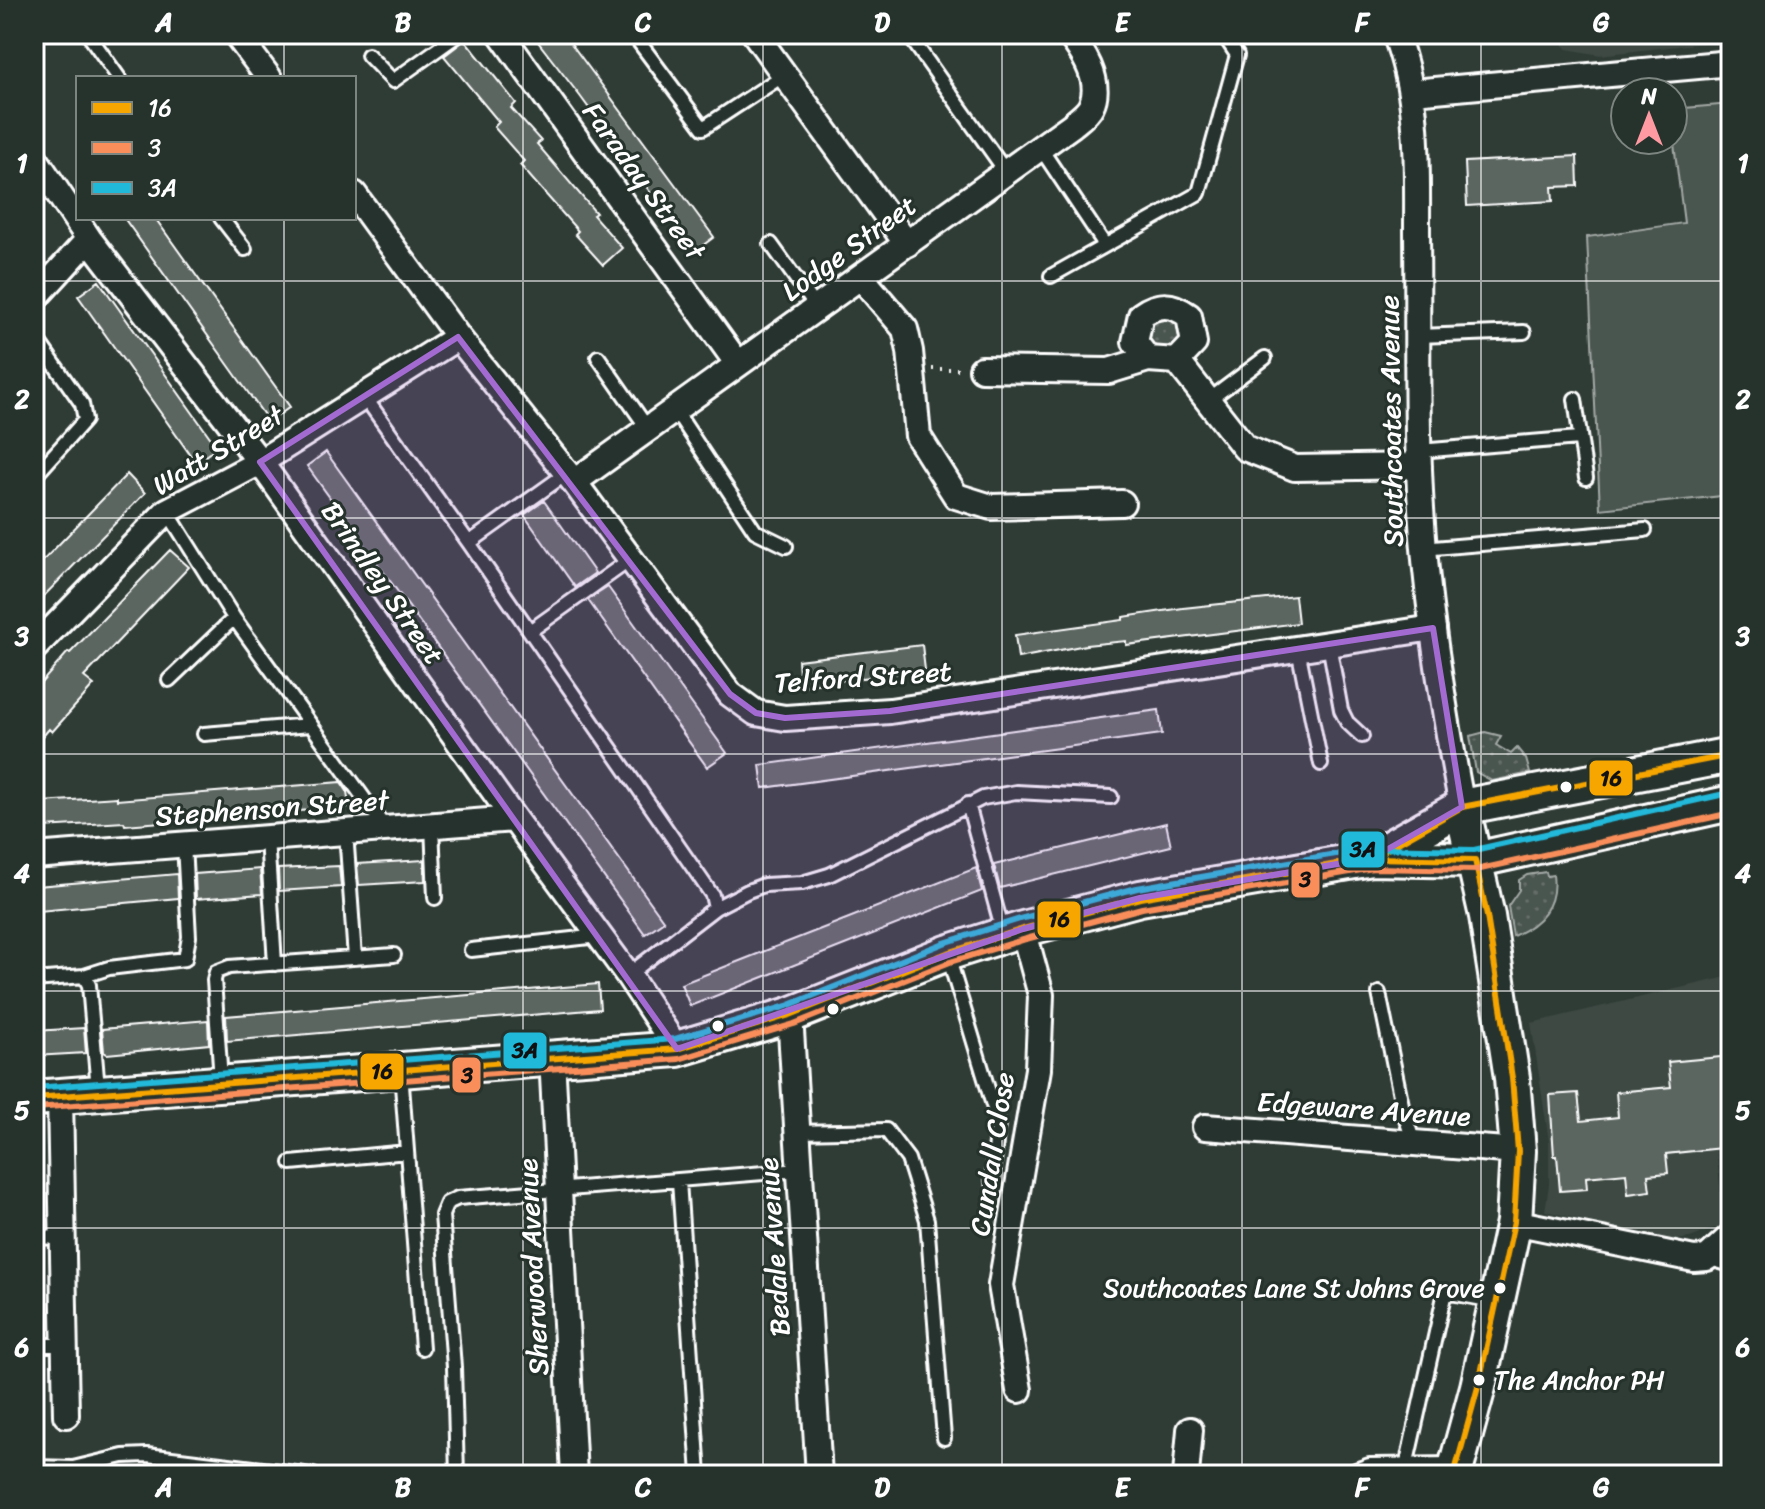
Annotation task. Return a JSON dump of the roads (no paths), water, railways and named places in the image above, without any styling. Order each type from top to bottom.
[{"type":"street","points":[[236,34],[268,76]]},
{"type":"street","name":"Faraday Street","points":[[501,34],[738,364]]},
{"type":"street","points":[[755,34],[907,244]]},
{"type":"street","name":"Lodge Street","points":[[571,478],[648,429],[1041,149],[1091,106],[1094,82],[1084,55],[1069,34]]},
{"type":"street","name":"Southcoates Avenue","points":[[1395,34],[1413,92],[1422,549],[1440,687],[1462,807]]},
{"type":"street","points":[[1413,92],[1731,63]]},
{"type":"street","name":"Brindley Street","points":[[34,157],[76,220]]},
{"type":"street","name":"Telford Street","points":[[356,197],[458,337],[571,478],[730,694],[756,713],[785,718],[890,711],[1433,628]]},
{"type":"street","name":"Brindley Street","points":[[76,220],[260,462],[628,975],[677,1049]]},
{"type":"street","points":[[34,299],[89,239]]},
{"type":"street","points":[[861,277],[905,329],[918,436],[956,496],[991,507],[1122,503]]},
{"type":"street","points":[[1148,359],[1135,342],[1141,315],[1154,305],[1177,306],[1189,316],[1194,343],[1177,361]]},
{"type":"street","name":"Watt Street","points":[[34,648],[167,511],[260,462],[458,337]]},
{"type":"street","points":[[982,369],[1109,371],[1148,359],[1177,361],[1245,448],[1295,468],[1419,458]]},
{"type":"street","points":[[1372,858],[1462,807],[1731,755]]},
{"type":"street","points":[[66,1415],[63,1237],[47,1097],[677,1049],[790,1015],[947,953],[1140,898],[1372,858],[1475,860],[1731,803]]},
{"type":"street","points":[[1359,1475],[1370,1471],[1455,1473],[1478,1387],[1514,1222],[1518,1151],[1507,1048],[1487,916],[1462,807]]},
{"type":"street","name":"Stephenson Street","points":[[34,856],[514,819]]},
{"type":"street","name":"Cundall Close","points":[[1014,932],[1041,995],[1038,1069],[1001,1285],[1019,1390]]},
{"type":"street","name":"Bedale Avenue","points":[[790,1015],[819,1475]]},
{"type":"street","name":"Sherwood Avenue","points":[[552,1057],[574,1475]]},
{"type":"street","name":"Edgeware Avenue","points":[[1205,1127],[1518,1151]]},
{"type":"street","points":[[1514,1222],[1694,1259],[1707,1258],[1731,1236]]},
{"type":"street","points":[[1186,1475],[1190,1430]]},
{"type":"lane","points":[[88,34],[118,76]]},
{"type":"lane","points":[[368,55],[393,81],[459,34]]},
{"type":"lane","points":[[633,34],[703,128],[784,75]]},
{"type":"lane","points":[[908,34],[1006,172]]},
{"type":"lane","points":[[1051,276],[1199,193],[1237,55],[1223,34]]},
{"type":"lane","points":[[1041,149],[1105,245]]},
{"type":"lane","points":[[223,220],[245,249]]},
{"type":"lane","points":[[771,244],[817,308]]},
{"type":"lane","points":[[1418,336],[1524,332]]},
{"type":"lane","points":[[34,335],[82,404],[85,420],[34,477]]},
{"type":"lane","points":[[598,357],[648,429]]},
{"type":"lane","points":[[1209,400],[1265,358]]},
{"type":"lane","points":[[364,396],[671,833],[712,895],[715,908]]},
{"type":"lane","points":[[1575,399],[1586,478]]},
{"type":"lane","points":[[675,410],[755,531],[786,546]]},
{"type":"lane","points":[[1419,458],[1579,438]]},
{"type":"lane","points":[[469,543],[571,478]]},
{"type":"lane","points":[[167,511],[234,618],[386,829]]},
{"type":"lane","points":[[1422,549],[1645,530]]},
{"type":"lane","points":[[530,631],[631,559]]},
{"type":"lane","points":[[169,680],[234,618]]},
{"type":"lane","points":[[1329,644],[1341,710],[1347,722],[1362,736]]},
{"type":"lane","points":[[1298,649],[1321,764]]},
{"type":"lane","points":[[204,734],[310,725]]},
{"type":"lane","points":[[628,975],[715,908],[764,885],[802,883],[829,875],[983,798],[1016,792],[1111,797]]},
{"type":"lane","points":[[968,804],[1014,932]]},
{"type":"lane","points":[[432,825],[435,898]]},
{"type":"lane","points":[[346,832],[355,958]]},
{"type":"lane","points":[[267,838],[275,964]]},
{"type":"lane","points":[[34,980],[84,976],[109,968],[185,959],[189,937],[184,844]]},
{"type":"lane","points":[[471,950],[599,936]]},
{"type":"lane","points":[[947,953],[998,1122],[992,1181]]},
{"type":"lane","points":[[222,1083],[214,980],[216,972],[229,967],[394,955]]},
{"type":"lane","points":[[84,976],[91,999],[98,1093]]},
{"type":"lane","points":[[1379,993],[1403,1110],[1414,1143]]},
{"type":"lane","points":[[401,1069],[422,1348]]},
{"type":"lane","points":[[797,1132],[886,1130],[908,1159],[927,1220],[944,1438]]},
{"type":"lane","points":[[291,1163],[407,1152]]},
{"type":"lane","points":[[457,1475],[454,1367],[442,1215],[447,1203],[458,1198],[800,1170]]},
{"type":"lane","points":[[679,1181],[699,1475]]},
{"type":"lane","points":[[34,1238],[63,1237]]},
{"type":"lane","points":[[1707,1258],[1731,1265]]},
{"type":"lane","points":[[1405,1471],[1445,1292],[1497,1301]]},
{"type":"lane","points":[[34,1345],[65,1345]]},
{"type":"lane","points":[[34,1467],[73,1468],[123,1456],[147,1455],[313,1475]]},
{"type":"place","name":"Southcoates Lane St Johns Grove","points":[[1500,1288]]},
{"type":"place","name":"The Anchor PH","points":[[1479,1380]]}]
